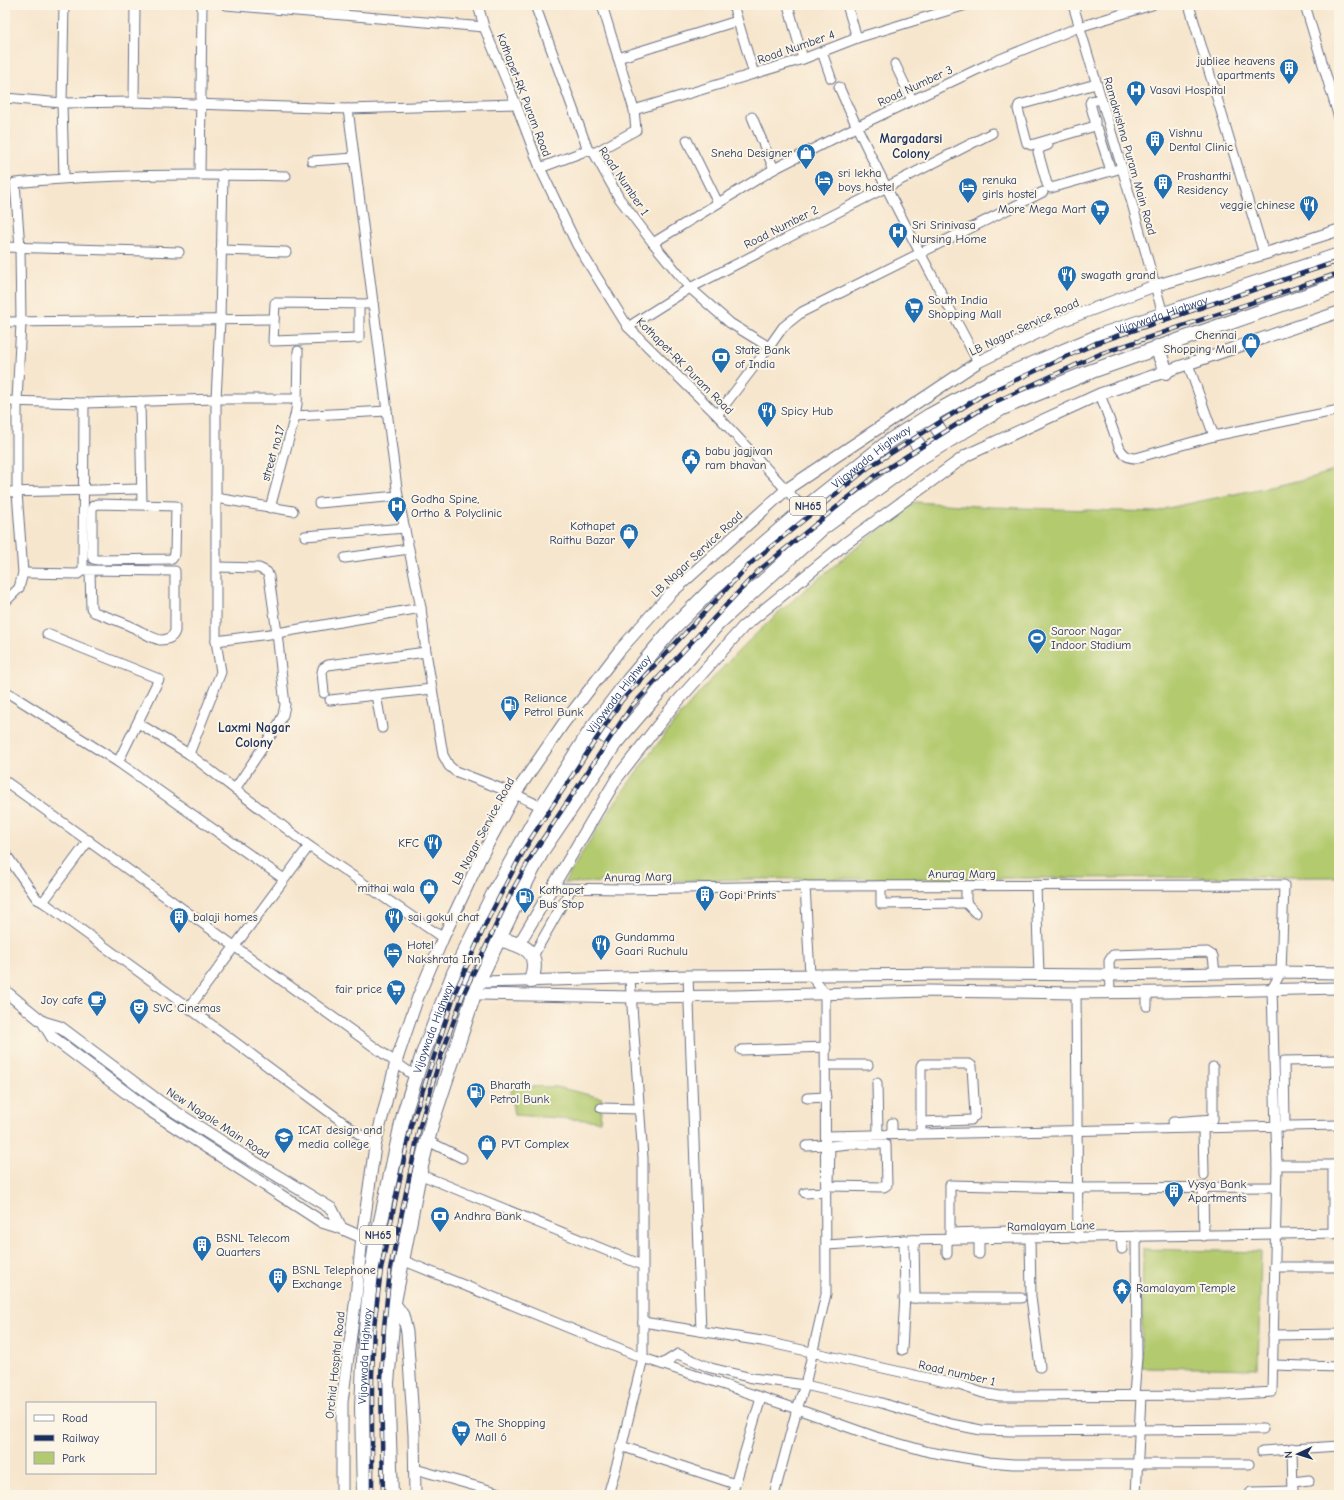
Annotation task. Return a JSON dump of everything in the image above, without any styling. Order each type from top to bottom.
[{"type":"highway","name":"Vijaywada Highway","points":[[364,1495],[362,1407],[371,1277],[376,1244],[404,1114],[416,1077],[451,979],[494,893],[542,807],[593,727],[629,680],[673,628],[714,587],[804,509],[891,440],[930,416],[990,382],[1102,335],[1339,255]]},
{"type":"highway","name":"Vijaywada Highway","points":[[391,1495],[386,1384],[394,1302],[432,1122],[476,988],[528,878],[543,849],[615,743],[718,623],[821,529],[925,454],[1002,408],[1092,371],[1156,347],[1339,284]]},
{"type":"highway","points":[[1156,347],[1166,372]]},
{"type":"highway","points":[[930,416],[947,441]]},
{"type":"highway","points":[[908,430],[925,454]]},
{"type":"highway","points":[[593,727],[615,743]]},
{"type":"highway","points":[[499,939],[519,944],[530,951],[533,956],[534,971],[532,981]]},
{"type":"street","points":[[64,5],[62,103],[64,178]]},
{"type":"street","points":[[134,102],[135,5]]},
{"type":"street","points":[[200,175],[202,5]]},
{"type":"street","points":[[226,5],[484,27]]},
{"type":"street","name":"Kothapet-RK Puram Road","points":[[478,5],[484,27],[516,104],[540,168],[577,245],[628,327],[718,414],[804,509]]},
{"type":"street","name":"Road Number 1","points":[[535,5],[591,152],[619,198],[690,288],[730,323],[769,347]]},
{"type":"street","points":[[540,168],[591,152],[636,130],[634,110],[602,5]]},
{"type":"street","points":[[733,5],[754,74]]},
{"type":"street","points":[[788,5],[803,59]]},
{"type":"street","points":[[847,5],[857,38]]},
{"type":"street","name":"Ramakrishna Puram Main Road","points":[[1073,5],[1122,168],[1163,314]]},
{"type":"street","name":"Road Number 3","points":[[653,243],[774,169],[912,100],[993,62],[1079,27],[1152,5]]},
{"type":"street","points":[[1189,5],[1264,254]]},
{"type":"street","points":[[1305,5],[1339,118]]},
{"type":"street","name":"Road Number 4","points":[[634,110],[803,59],[857,38],[961,6]]},
{"type":"street","points":[[618,58],[737,22]]},
{"type":"street","points":[[822,52],[830,78]]},
{"type":"street","points":[[895,64],[912,100]]},
{"type":"street","points":[[1096,84],[1020,105],[1018,109],[1027,143],[1031,145],[1095,126],[1090,103],[1091,101],[1101,99]]},
{"type":"street","points":[[839,87],[856,127],[885,187],[978,362]]},
{"type":"street","points":[[5,98],[62,103],[134,102],[348,109],[516,104]]},
{"type":"street","points":[[348,109],[398,496],[421,608],[426,652],[443,755],[449,766],[455,771],[515,794],[542,807]]},
{"type":"street","points":[[752,117],[774,169]]},
{"type":"street","points":[[1109,126],[1043,146],[1038,150],[1047,184],[1051,188],[1122,168]]},
{"type":"street","points":[[1098,130],[1111,170]]},
{"type":"street","name":"Road Number 2","points":[[628,327],[690,288],[992,133]]},
{"type":"street","points":[[686,140],[718,203]]},
{"type":"street","points":[[312,162],[354,158]]},
{"type":"street","points":[[189,754],[221,672],[216,641],[216,399],[220,320],[223,174]]},
{"type":"street","points":[[5,602],[19,588],[23,573],[17,492],[17,401],[21,323],[20,247],[15,183],[64,178],[223,174],[286,176]]},
{"type":"street","points":[[718,414],[783,327],[802,312],[1042,192]]},
{"type":"street","name":"LB Nagar Service Road","points":[[362,1237],[375,1146],[396,1062],[418,997],[443,938],[481,858],[515,794],[563,724],[619,651],[670,594],[787,489],[978,362],[1071,317],[1154,286],[1264,254],[1339,230]]},
{"type":"street","points":[[5,247],[179,252]]},
{"type":"street","points":[[221,250],[286,252]]},
{"type":"street","points":[[359,304],[359,338],[273,341],[275,303],[373,304]]},
{"type":"street","points":[[519,944],[617,778],[670,710],[743,627],[846,543],[967,455],[1100,394],[1339,312]]},
{"type":"street","points":[[359,318],[374,317]]},
{"type":"street","points":[[5,322],[274,319]]},
{"type":"street","name":"street no.17","points":[[270,508],[296,416],[298,351]]},
{"type":"street","points":[[1188,364],[1214,436]]},
{"type":"street","points":[[1100,394],[1120,449],[1124,455],[1130,458],[1136,458],[1214,436],[1339,410]]},
{"type":"street","points":[[5,401],[84,403],[216,399],[297,401]]},
{"type":"street","points":[[140,401],[142,504]]},
{"type":"street","points":[[23,573],[78,574],[86,571],[175,571],[175,631],[173,636],[162,640],[155,638],[94,612],[91,608],[86,571],[83,490],[84,403]]},
{"type":"street","points":[[296,416],[321,416],[387,411]]},
{"type":"street","points":[[5,492],[141,489]]},
{"type":"street","points":[[101,490],[101,504]]},
{"type":"street","points":[[319,503],[398,496]]},
{"type":"street","points":[[216,498],[293,511]]},
{"type":"street","points":[[97,504],[101,504],[176,506],[175,554],[172,559],[93,559],[92,510],[97,504]]},
{"type":"street","points":[[305,536],[404,528]]},
{"type":"street","points":[[345,558],[409,549]]},
{"type":"street","points":[[217,568],[258,568],[267,572],[277,633],[285,705],[283,715],[235,789]]},
{"type":"street","points":[[216,641],[277,633],[421,608]]},
{"type":"street","points":[[47,634],[159,679],[118,762]]},
{"type":"street","points":[[426,652],[328,665],[323,668],[322,672],[327,696],[376,695],[432,689]]},
{"type":"street","points":[[5,691],[118,762],[284,879]]},
{"type":"street","points":[[376,695],[382,728]]},
{"type":"street","points":[[138,723],[189,754],[309,846],[443,938]]},
{"type":"street","points":[[5,781],[89,840],[234,947],[416,1077]]},
{"type":"street","points":[[43,902],[89,840]]},
{"type":"street","points":[[189,1008],[309,846]]},
{"type":"street","points":[[5,853],[37,899],[189,1008],[375,1146]]},
{"type":"street","name":"Anurag Marg","points":[[552,888],[625,889],[805,886],[1284,885],[1281,972]]},
{"type":"street","points":[[774,1495],[805,1385],[826,1294],[825,993],[810,975],[805,886]]},
{"type":"street","points":[[881,886],[881,904],[966,903]]},
{"type":"street","points":[[966,886],[966,903],[976,913]]},
{"type":"street","points":[[1036,886],[1039,974]]},
{"type":"street","points":[[533,956],[571,889]]},
{"type":"street","points":[[1110,992],[1109,961],[1113,955],[1204,951],[1213,956],[1214,973]]},
{"type":"street","points":[[1281,972],[1272,989],[1282,1124]]},
{"type":"street","points":[[476,988],[561,979],[630,979],[688,976],[972,974],[1110,975],[1339,972]]},
{"type":"street","points":[[971,991],[972,974]]},
{"type":"street","points":[[688,976],[701,1331]]},
{"type":"street","points":[[451,979],[476,988],[560,996],[632,997],[802,995],[928,990],[1076,993],[1339,988]]},
{"type":"street","points":[[560,996],[561,979]]},
{"type":"street","points":[[608,1495],[643,1358],[643,1158],[630,979]]},
{"type":"street","points":[[5,991],[43,1022],[52,1037],[149,1110],[322,1222],[341,1228],[376,1244]]},
{"type":"street","points":[[1147,992],[1147,1006]]},
{"type":"street","points":[[1076,993],[1078,1238]]},
{"type":"street","name":"New Nagole Main Road","points":[[43,1022],[60,1027],[160,1102],[238,1152],[332,1209],[341,1228]]},
{"type":"street","points":[[741,1050],[826,1047]]},
{"type":"street","points":[[1339,1060],[1284,1061],[1282,1124],[1276,1187],[1273,1335],[1273,1365],[1339,1367]]},
{"type":"street","points":[[922,1133],[921,1066],[924,1063],[969,1064],[972,1066],[971,1118],[966,1133]]},
{"type":"street","points":[[826,1065],[868,1064]]},
{"type":"street","points":[[806,1146],[826,1140],[849,1140],[883,1144],[886,1146],[886,1185],[884,1187],[831,1186],[829,1183],[830,1146],[849,1140],[878,1134],[1078,1130],[1178,1124],[1213,1120],[1213,1067]]},
{"type":"street","points":[[877,1083],[878,1134]]},
{"type":"street","points":[[807,1098],[826,1097]]},
{"type":"street","points":[[601,1108],[639,1109]]},
{"type":"street","points":[[921,1122],[971,1118]]},
{"type":"street","points":[[1178,1124],[1203,1128],[1282,1124],[1339,1119]]},
{"type":"street","points":[[892,1123],[892,1134]]},
{"type":"street","points":[[1282,1124],[1339,1125]]},
{"type":"street","points":[[1203,1128],[1204,1176]]},
{"type":"street","points":[[428,1141],[462,1158]]},
{"type":"street","points":[[1277,1165],[1336,1165],[1336,1234]]},
{"type":"street","points":[[420,1174],[642,1266]]},
{"type":"street","points":[[947,1254],[949,1237],[950,1185],[1078,1188],[1276,1187]]},
{"type":"street","points":[[805,1193],[825,1192]]},
{"type":"street","points":[[1203,1194],[1204,1236]]},
{"type":"street","points":[[994,1235],[1010,1231]]},
{"type":"street","name":"Ramalayam Lane","points":[[827,1245],[994,1235],[1030,1238],[1078,1238],[1336,1234]]},
{"type":"street","points":[[1136,1236],[1137,1395],[1139,1429],[1136,1495]]},
{"type":"street","name":"Orchid Hospital Road","points":[[342,1495],[342,1402],[362,1237]]},
{"type":"street","points":[[977,1237],[979,1254]]},
{"type":"street","points":[[1121,1237],[1122,1249]]},
{"type":"street","points":[[1030,1238],[1031,1298],[1040,1367]]},
{"type":"street","points":[[902,1350],[904,1240]]},
{"type":"street","points":[[914,1240],[915,1298]]},
{"type":"street","points":[[402,1260],[643,1358],[876,1437],[929,1452],[989,1462],[1013,1464],[1249,1464]]},
{"type":"street","points":[[1274,1267],[1339,1267]]},
{"type":"street","points":[[904,1298],[1021,1298]]},
{"type":"street","points":[[394,1302],[404,1315],[406,1332],[414,1434],[415,1495]]},
{"type":"street","name":"Road number 1","points":[[643,1322],[762,1341],[951,1383],[984,1393],[1000,1396],[1226,1396],[1272,1392],[1273,1365]]},
{"type":"street","points":[[1273,1335],[1339,1334]]},
{"type":"street","points":[[662,1364],[678,1354],[711,1368],[752,1378],[805,1385],[878,1402],[951,1424],[981,1430],[1263,1429]]},
{"type":"street","points":[[732,1495],[761,1398]]},
{"type":"street","points":[[621,1446],[735,1484]]},
{"type":"street","points":[[1262,1451],[1339,1446]]},
{"type":"street","points":[[1249,1495],[1250,1492],[1293,1493],[1292,1448]]},
{"type":"street","points":[[415,1469],[508,1495]]},
{"type":"street","points":[[1293,1482],[1309,1480]]},
{"type":"green space","points":[[6,143],[8,209],[5,209]]},
{"type":"green space","name":"Saroor Nagar Indoor Stadium","points":[[1339,469],[1339,877],[757,879],[564,883],[606,816],[629,783],[652,751],[703,689],[758,632],[796,598],[915,502],[991,507],[1156,512],[1168,508],[1311,478]]},
{"type":"green space","points":[[513,1086],[557,1087],[602,1098],[600,1121],[514,1115],[511,1093]]},
{"type":"green space","points":[[1143,1249],[1261,1252],[1258,1369],[1141,1367]]},
{"type":"railway","points":[[372,1495],[372,1375],[374,1327],[381,1269],[411,1126],[456,990],[488,919],[524,849],[622,700],[751,563],[869,467],[981,396],[1096,343],[1339,261]]},
{"type":"railway","points":[[383,1495],[381,1378],[384,1327],[390,1270],[419,1129],[439,1062],[463,995],[512,891],[532,855],[631,707],[758,571],[875,476],[986,406],[1100,354],[1339,273]]},
{"type":"place","name":"jubliee heavens apartments","points":[[1289,85]]},
{"type":"place","name":"Vasavi Hospital","points":[[1136,107]]},
{"type":"place","name":"Vishnu Dental Clinic","points":[[1155,157]]},
{"type":"place","name":"Sneha Designer","points":[[806,170]]},
{"type":"place","name":"sri lekha boys hostel","points":[[824,197]]},
{"type":"place","name":"Prashanthi Residency","points":[[1163,200]]},
{"type":"place","name":"renuka girls hostel","points":[[968,204]]},
{"type":"place","name":"veggie chinese","points":[[1309,222]]},
{"type":"place","name":"More Mega Mart","points":[[1100,226]]},
{"type":"place","name":"Sri Srinivasa Nursing Home","points":[[898,249]]},
{"type":"place","name":"swagath grand","points":[[1067,292]]},
{"type":"place","name":"South India Shopping Mall","points":[[914,324]]},
{"type":"place","name":"Chennai Shopping Mall","points":[[1251,359]]},
{"type":"place","name":"State Bank of India","points":[[721,374]]},
{"type":"place","name":"Spicy Hub","points":[[767,428]]},
{"type":"place","name":"babu jagjivan ram bhavan","points":[[691,475]]},
{"type":"place","name":"Godha Spine, Ortho & Polyclinic","points":[[397,523]]},
{"type":"place","name":"Kothapet Raithu Bazar","points":[[629,550]]},
{"type":"place","name":"Saroor Nagar Indoor Stadium","points":[[1037,655]]},
{"type":"place","name":"Reliance Petrol Bunk","points":[[510,722]]},
{"type":"place","name":"KFC","points":[[433,860]]},
{"type":"place","name":"mithai wala","points":[[429,905]]},
{"type":"place","name":"Gopi Prints","points":[[705,912]]},
{"type":"place","name":"Kothapet Bus Stop","points":[[525,914]]},
{"type":"place","name":"balaji homes","points":[[179,934]]},
{"type":"place","name":"sai gokul chat","points":[[394,934]]},
{"type":"place","name":"Gundamma Gaari Ruchulu","points":[[601,961]]},
{"type":"place","name":"Hotel Nakshrata Inn","points":[[393,969]]},
{"type":"place","name":"fair price","points":[[396,1006]]},
{"type":"place","name":"Joy cafe","points":[[97,1017]]},
{"type":"place","name":"SVC Cinemas","points":[[139,1025]]},
{"type":"place","name":"Bharath Petrol Bunk","points":[[476,1109]]},
{"type":"place","name":"ICAT design and media college","points":[[284,1154]]},
{"type":"place","name":"PVT Complex","points":[[487,1161]]},
{"type":"place","name":"Vysya Bank Apartments","points":[[1174,1208]]},
{"type":"place","name":"Andhra Bank","points":[[440,1233]]},
{"type":"place","name":"BSNL Telecom Quarters","points":[[202,1262]]},
{"type":"place","name":"BSNL Telephone Exchange","points":[[278,1294]]},
{"type":"place","name":"Ramalayam Temple","points":[[1122,1305]]},
{"type":"place","name":"The Shopping Mall 6","points":[[461,1447]]},
{"type":"district","name":"Margadarsi Colony","points":[[911,146]]},
{"type":"district","name":"Laxmi Nagar Colony","points":[[254,734]]}]
